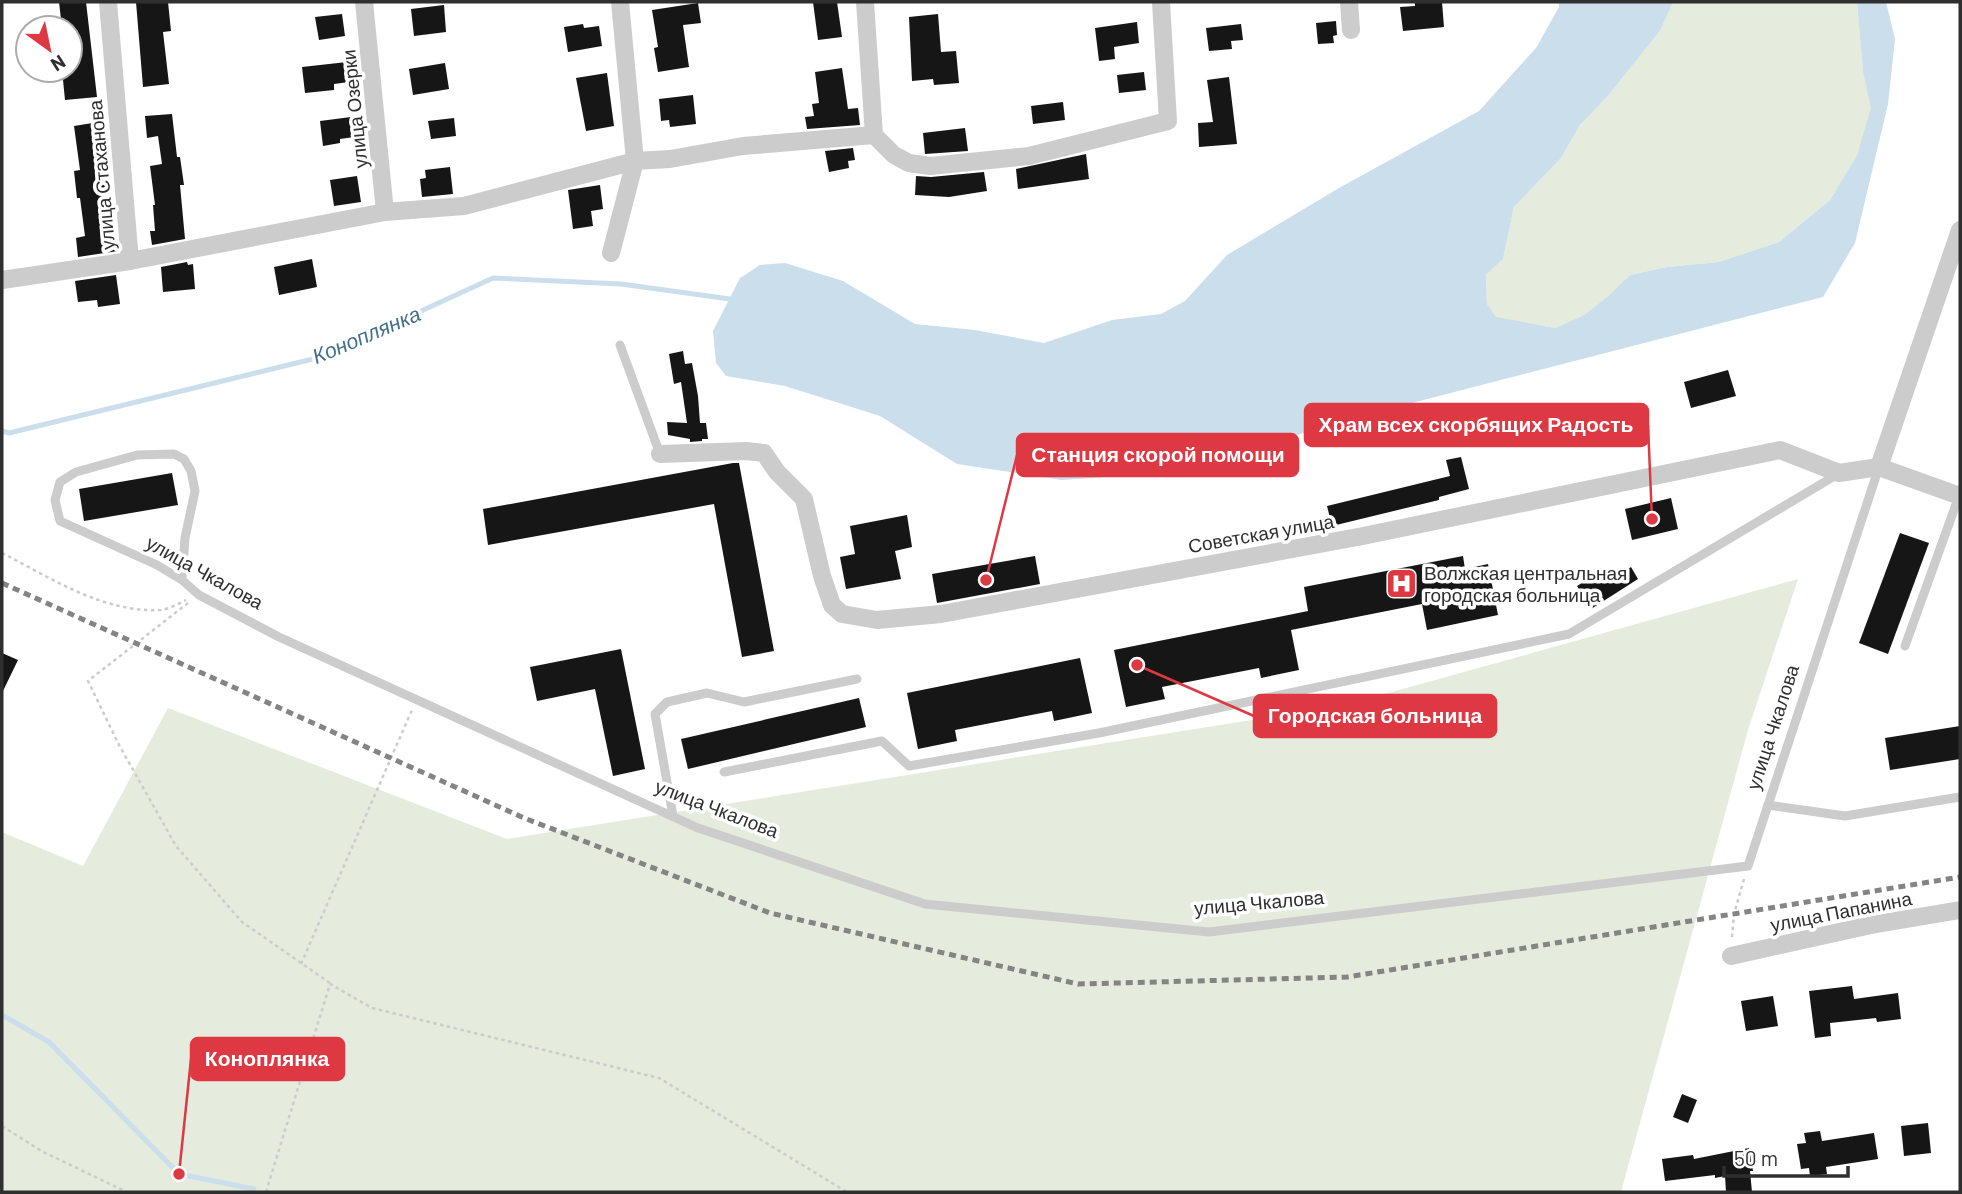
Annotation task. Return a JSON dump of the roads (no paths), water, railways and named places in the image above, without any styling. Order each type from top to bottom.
[{"type":"street","name":"улица Стаханова","points":[[108,2],[130,261]]},
{"type":"street","name":"улица Озерки","points":[[364,2],[385,212]]},
{"type":"street","points":[[611,253],[635,161],[620,2]]},
{"type":"street","points":[[865,2],[874,135],[894,155],[909,163],[930,166],[1029,156],[1168,121],[1161,2]]},
{"type":"street","points":[[1349,2],[1351,30]]},
{"type":"street","points":[[2,280],[130,261],[385,212],[464,206],[635,161],[670,159],[743,146],[874,135]]},
{"type":"street","name":"улица Чкалова","points":[[1879,467],[1960,230]]},
{"type":"street","name":"Советская улица","points":[[660,454],[746,451],[764,453],[777,472],[804,499],[822,576],[832,605],[842,614],[877,620],[941,614],[1363,536],[1780,450],[1839,473],[1879,467],[1960,496]]},
{"type":"street","name":"улица Папанина","points":[[1731,956],[1871,925],[1960,910]]},
{"type":"lane","points":[[620,345],[660,454]]},
{"type":"lane","name":"улица Чкалова","points":[[182,580],[185,538],[195,491],[191,471],[184,459],[174,454],[137,455],[76,472],[60,482],[55,500],[60,521],[158,565],[199,595],[279,637],[698,828],[925,904],[1209,932],[1748,866],[1879,467]]},
{"type":"lane","points":[[724,772],[882,741],[909,766],[1099,733],[1569,634],[1839,473]]},
{"type":"lane","points":[[1905,646],[1960,496]]},
{"type":"lane","points":[[673,817],[655,714],[667,702],[707,693],[744,702],[857,679]]},
{"type":"lane","points":[[1768,805],[1845,816],[1960,797]]},
{"type":"water","points":[[1559,2],[1673,2],[1660,31],[1607,97],[1580,125],[1561,158],[1514,207],[1503,259],[1486,275],[1487,304],[1496,317],[1555,328],[1584,315],[1630,275],[1667,267],[1719,262],[1779,242],[1830,200],[1857,155],[1871,108],[1863,72],[1857,2],[1886,2],[1895,39],[1888,104],[1855,243],[1823,297],[1408,404],[1161,473],[1062,480],[957,464],[880,416],[785,386],[726,376],[716,363],[713,331],[740,278],[760,265],[785,263],[843,281],[915,324],[975,330],[1044,343],[1112,320],[1161,314],[1185,301],[1227,255],[1339,188],[1479,111],[1536,48],[1559,7]]},
{"type":"waterway","name":"Коноплянка","points":[[2,431],[9,433],[321,357],[493,278],[621,284],[730,299]]},
{"type":"waterway","name":"Коноплянка","points":[[2,1015],[49,1042],[179,1174],[254,1189]]},
{"type":"railway","points":[[2,583],[524,818],[770,913],[1078,984],[1347,977],[1960,877]]},
{"type":"place","name":"Храм всех скорбящих Радость","points":[[1652,519]]},
{"type":"place","name":"Станция скорой помощи","points":[[986,580]]},
{"type":"place","name":"Волжская центральная городская больница","points":[[1401,583]]},
{"type":"place","name":"Городская больница","points":[[1137,665]]},
{"type":"place","name":"Коноплянка","points":[[179,1174]]}]
